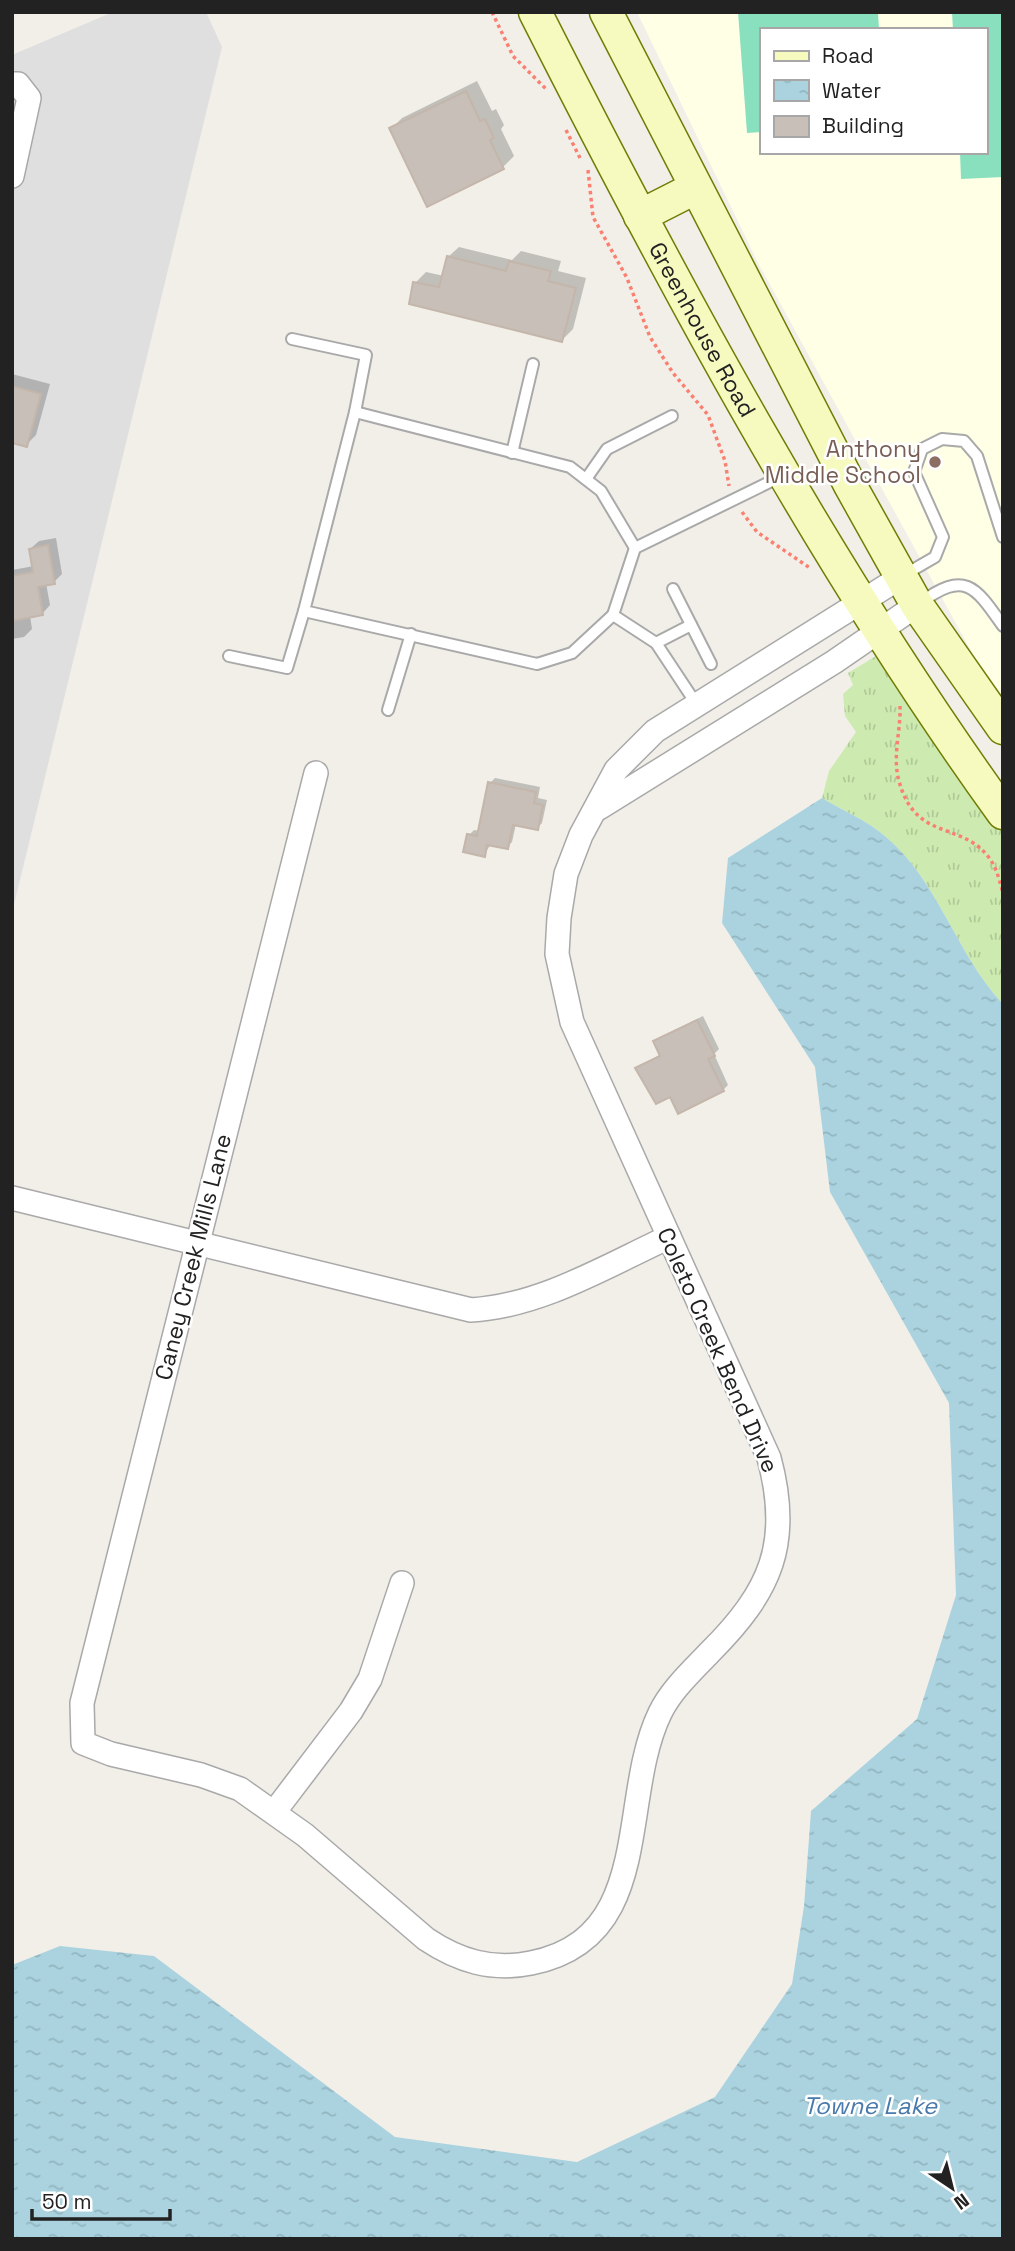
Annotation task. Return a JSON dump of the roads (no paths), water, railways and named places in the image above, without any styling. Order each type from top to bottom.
[{"type":"main road","name":"Greenhouse Road","points":[[535,12],[640,215],[785,474],[878,632],[1003,813]]},
{"type":"main road","points":[[606,12],[695,188],[901,577],[917,605],[1003,728]]},
{"type":"main road","points":[[640,215],[695,188]]},
{"type":"street","points":[[12,84],[18,84],[29,97],[29,108],[12,176]]},
{"type":"street","name":"Coleto Creek Bend Drive","points":[[83,1743],[111,1754],[201,1775],[240,1788],[275,1811],[426,1939],[447,1953],[491,1966],[518,1966],[542,1961],[573,1947],[596,1927],[613,1905],[626,1875],[644,1751],[661,1710],[682,1681],[754,1603],[772,1568],[779,1528],[778,1492],[769,1458],[572,1022],[562,987],[557,954],[566,874],[581,835],[616,770],[655,731],[901,577]]},
{"type":"street","name":"Coleto Creek Bend Drive","points":[[597,809],[917,605]]},
{"type":"street","points":[[697,705],[715,735]]},
{"type":"street","name":"Caney Creek Mills Lane","points":[[83,1743],[82,1703],[316,774]]},
{"type":"street","points":[[12,1198],[471,1310],[502,1308],[538,1297],[669,1237]]},
{"type":"street","points":[[275,1811],[332,1737],[370,1679],[402,1583]]},
{"type":"lane","points":[[229,656],[287,668],[355,412],[366,355],[292,339]]},
{"type":"lane","points":[[512,453],[533,364]]},
{"type":"lane","points":[[355,412],[570,467],[601,491],[635,548]]},
{"type":"lane","points":[[586,479],[607,449],[672,416]]},
{"type":"lane","points":[[901,577],[935,557],[943,537],[914,472],[922,449],[942,439],[964,441],[977,457],[1003,537]]},
{"type":"lane","points":[[304,611],[537,664],[572,653],[614,615],[635,548],[785,474]]},
{"type":"lane","points":[[917,605],[950,585],[964,584],[978,590],[1003,626]]},
{"type":"lane","points":[[673,589],[711,664]]},
{"type":"lane","points":[[614,615],[656,643],[697,705]]},
{"type":"lane","points":[[656,643],[691,625]]},
{"type":"lane","points":[[388,710],[411,634]]},
{"type":"water","name":"Towne Lake","points":[[822,798],[871,826],[904,855],[934,896],[972,963],[1003,1004],[1003,2239],[12,2239],[12,1965],[60,1946],[154,1956],[395,2137],[577,2162],[715,2097],[792,1984],[804,1906],[811,1811],[917,1719],[956,1595],[949,1403],[830,1192],[815,1067],[722,923],[728,858]]},
{"type":"place","name":"Anthony Middle School","points":[[935,462]]}]
